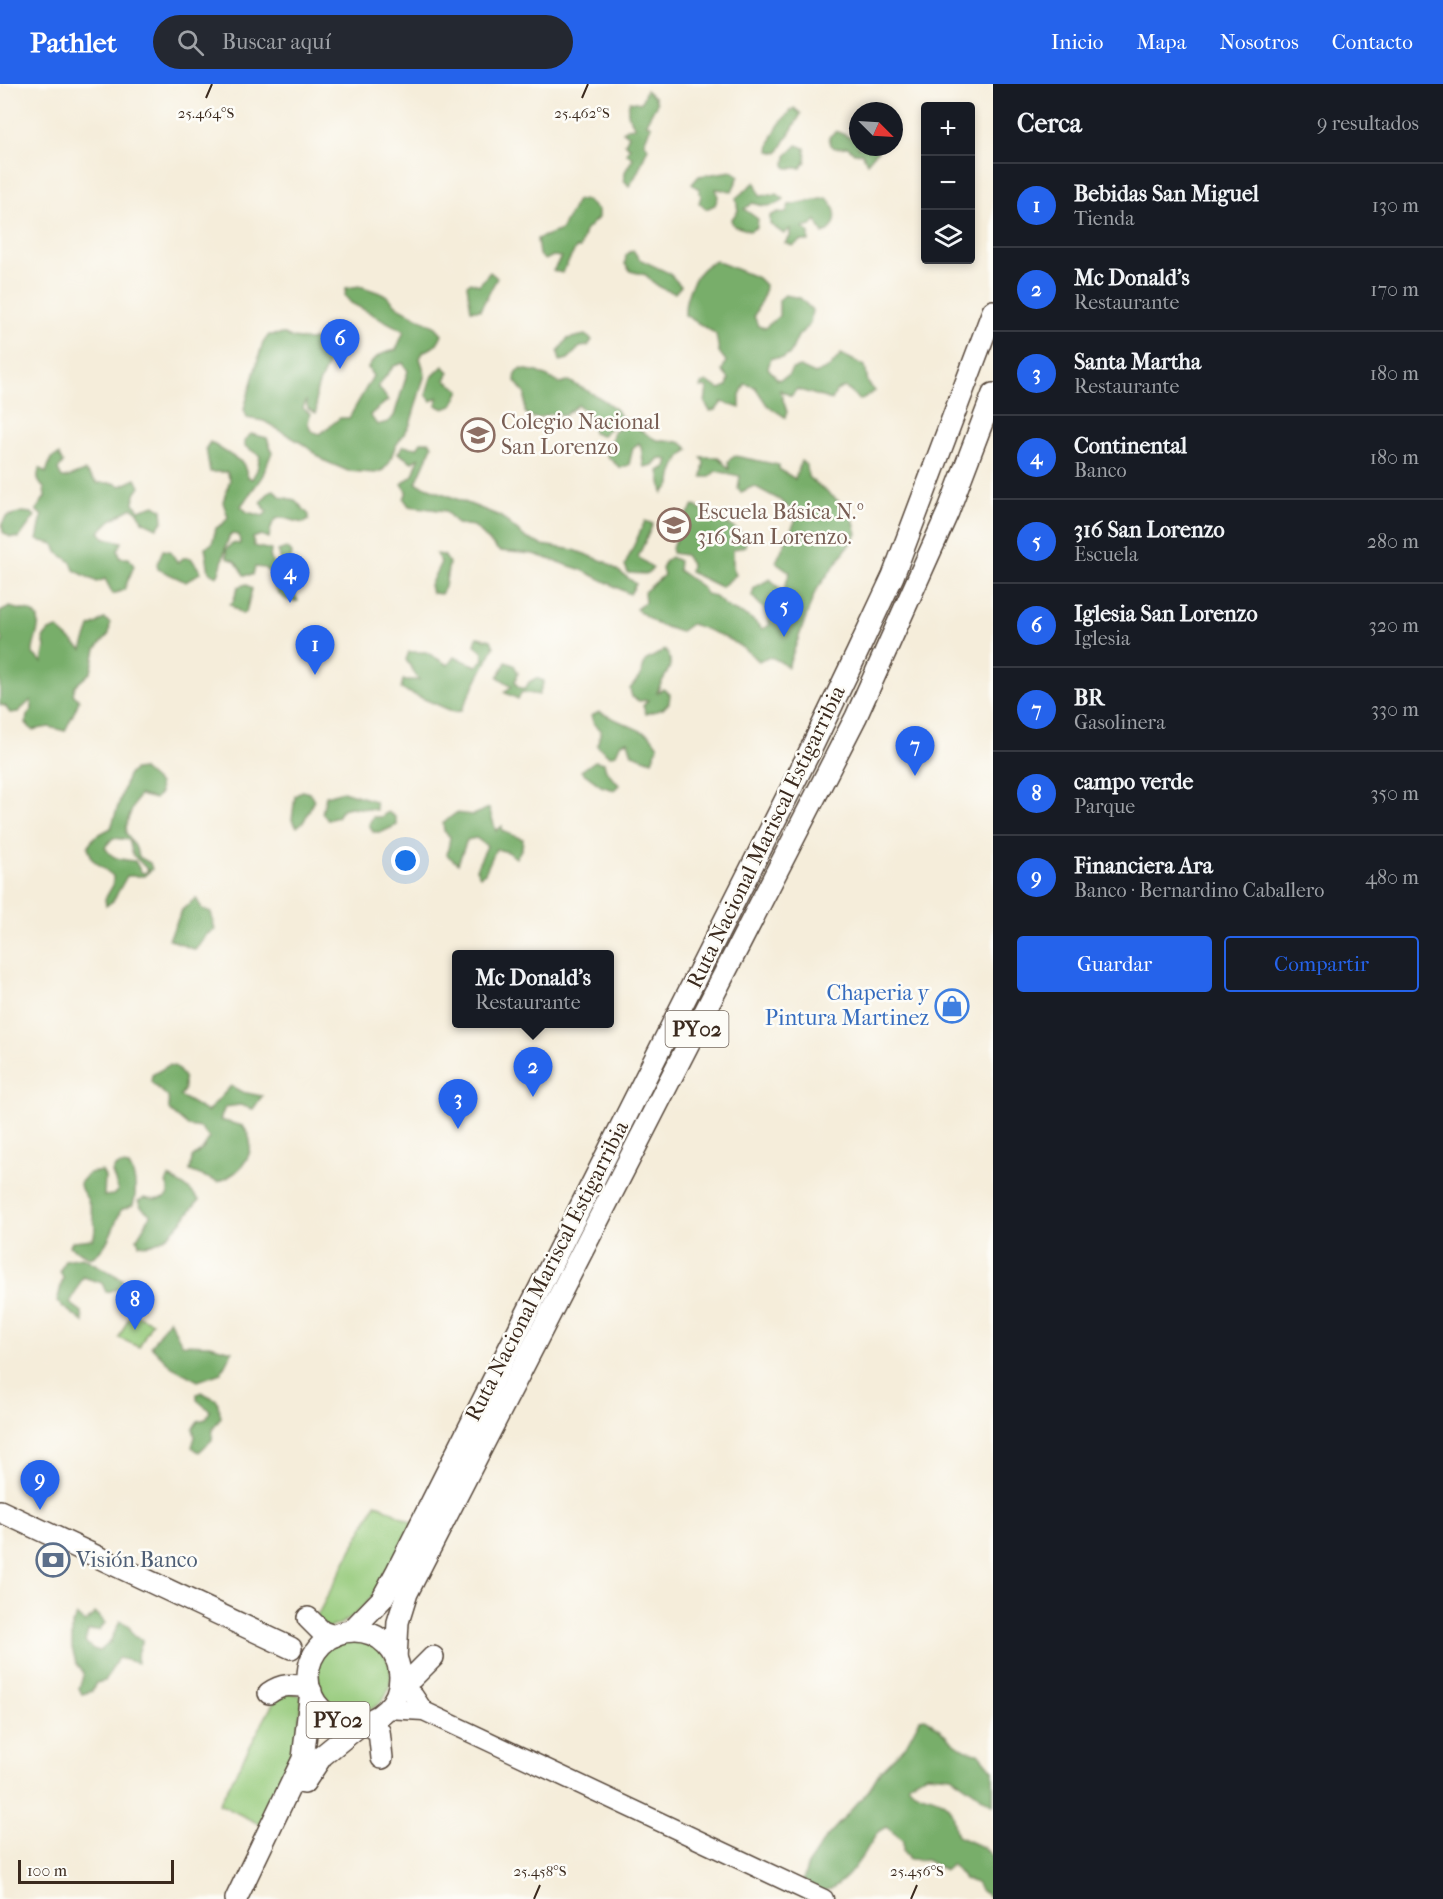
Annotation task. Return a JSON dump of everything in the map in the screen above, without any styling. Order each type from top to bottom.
[{"type":"highway","name":"Ruta Nacional Mariscal Estigarribia","points":[[338,1635],[382,1599],[397,1571],[811,749],[893,576],[993,311]]},
{"type":"highway","name":"Ruta Nacional Mariscal Estigarribia","points":[[398,1670],[398,1622],[407,1593],[856,717],[948,512],[993,394]]},
{"type":"highway","points":[[0,1510],[291,1648],[310,1687]]},
{"type":"highway","points":[[309,1618],[322,1632],[378,1638],[402,1675],[412,1678],[433,1657]]},
{"type":"highway","points":[[291,1648],[338,1635]]},
{"type":"highway","name":"PY02","points":[[236,1899],[303,1759],[310,1687],[309,1672],[315,1653],[338,1635]]},
{"type":"highway","name":"PY02","points":[[245,1899],[309,1772],[322,1756],[362,1724],[386,1709],[395,1697],[398,1670]]},
{"type":"highway","points":[[270,1693],[289,1684],[310,1687]]},
{"type":"highway","name":"PY02","points":[[310,1687],[319,1706],[332,1717],[362,1724]]},
{"type":"highway","points":[[362,1724],[379,1731],[382,1758]]},
{"type":"main road","points":[[398,1670],[424,1711]]},
{"type":"main road","points":[[386,1709],[424,1711],[824,1899]]},
{"type":"green space","points":[[646,90],[657,103],[646,123],[651,126],[644,142],[648,148],[629,186],[624,180],[625,172],[633,158],[626,153],[630,147],[625,144],[629,135],[623,132],[627,128],[635,127],[629,117],[630,101],[641,103]]},
{"type":"green space","points":[[794,108],[801,114],[778,153],[769,151],[777,127]]},
{"type":"green space","points":[[836,131],[849,137],[849,148],[834,148],[829,137]]},
{"type":"green space","points":[[797,145],[805,148],[806,161],[801,168],[787,168],[786,156]]},
{"type":"green space","points":[[864,156],[873,156],[867,163]]},
{"type":"green space","points":[[732,171],[739,176],[732,191],[716,189],[718,197],[715,205],[706,209],[699,203],[701,196],[699,189],[692,184],[699,176]]},
{"type":"green space","points":[[755,182],[760,196],[777,194],[784,199],[770,206],[753,203],[744,209],[758,219],[757,227],[750,231],[734,226],[731,220],[738,211],[736,198]]},
{"type":"green space","points":[[827,198],[834,208],[836,218],[834,223],[823,234],[816,220],[811,226],[803,228],[809,232],[809,241],[800,241],[793,246],[785,243],[790,237],[790,229],[784,234],[770,224],[770,216],[778,212],[786,213],[789,205]]},
{"type":"green space","points":[[577,200],[585,200],[598,210],[598,218],[585,231],[580,248],[576,248],[562,273],[553,271],[561,257],[553,256],[545,260],[539,255],[537,239],[561,230]]},
{"type":"green space","points":[[633,250],[639,259],[669,273],[681,286],[675,293],[659,287],[646,275],[630,271],[625,264],[626,255]]},
{"type":"green space","points":[[716,261],[758,278],[765,285],[764,294],[754,316],[758,326],[765,328],[779,316],[779,300],[785,295],[800,298],[812,310],[810,324],[798,336],[790,354],[783,358],[771,358],[768,368],[778,380],[788,376],[792,369],[800,367],[815,374],[830,367],[841,354],[865,366],[868,383],[875,391],[860,400],[845,387],[836,391],[832,400],[797,389],[791,396],[780,390],[787,412],[785,417],[767,405],[755,387],[745,384],[740,395],[740,408],[722,402],[716,410],[710,411],[705,403],[707,388],[701,387],[701,384],[707,382],[720,389],[727,386],[729,379],[722,371],[726,361],[719,352],[716,334],[685,315],[685,307],[689,291],[697,276],[709,264]]},
{"type":"green space","points":[[490,272],[497,278],[480,310],[471,310],[467,285],[471,282],[479,285]]},
{"type":"green space","points":[[360,286],[386,295],[398,307],[436,327],[442,334],[435,345],[424,351],[420,358],[425,374],[410,425],[395,447],[389,463],[383,470],[375,473],[348,471],[325,461],[303,444],[264,421],[247,418],[244,409],[263,342],[269,335],[285,334],[292,338],[309,340],[322,338],[330,345],[330,357],[316,393],[316,413],[308,409],[306,401],[303,408],[310,414],[308,423],[311,431],[320,434],[340,418],[349,418],[373,376],[368,368],[380,355],[396,350],[404,331],[351,303],[345,296],[346,288]],"holes":[[[403,363],[408,371],[394,416],[388,422],[377,425],[370,415],[388,400],[378,386],[394,366]]]},
{"type":"green space","points":[[585,335],[592,340],[588,346],[580,347],[568,359],[560,361],[558,352],[567,339]]},
{"type":"green space","points":[[443,366],[449,372],[445,380],[460,390],[452,406],[444,409],[436,405],[438,397],[431,401],[426,394],[431,378]]},
{"type":"green space","points":[[521,369],[538,372],[561,384],[569,381],[606,402],[622,418],[601,436],[593,433],[590,415],[578,405],[564,416],[555,413],[532,418],[525,412],[525,394],[515,381],[516,372]]},
{"type":"green space","points":[[630,425],[660,441],[681,443],[689,450],[678,460],[671,485],[663,493],[659,471],[666,467],[668,460],[659,458],[653,465],[644,467],[639,443],[633,448],[629,465],[620,468],[607,456],[614,431]]},
{"type":"green space","points":[[251,434],[267,438],[272,452],[262,477],[241,506],[247,512],[263,516],[267,512],[261,502],[270,491],[274,490],[281,497],[295,500],[309,515],[309,520],[304,523],[285,518],[277,519],[273,522],[269,538],[261,535],[253,538],[254,546],[271,550],[270,559],[275,565],[281,560],[278,551],[286,548],[292,553],[289,570],[297,586],[295,595],[298,601],[287,600],[279,594],[273,584],[271,574],[264,568],[255,567],[253,575],[244,575],[235,561],[227,558],[226,550],[232,543],[240,544],[239,535],[231,534],[228,539],[217,576],[209,572],[205,547],[212,544],[216,528],[228,517],[223,502],[230,480],[227,472],[210,472],[206,448],[210,442],[243,463],[248,477],[252,479],[260,456],[245,446],[245,440]]},
{"type":"green space","points":[[421,442],[430,442],[432,446],[416,483],[500,516],[526,538],[542,545],[574,550],[606,562],[636,584],[630,594],[582,570],[533,554],[499,551],[474,526],[457,524],[446,511],[409,506],[404,499],[407,491],[402,484],[413,475],[419,458],[412,462],[398,453],[403,446],[417,448]]},
{"type":"green space","points":[[59,455],[63,463],[58,470],[62,478],[85,471],[97,483],[113,483],[121,486],[136,479],[140,487],[135,494],[134,504],[139,510],[155,505],[162,510],[163,521],[157,528],[142,521],[139,513],[132,508],[111,520],[99,532],[105,538],[122,542],[118,550],[120,558],[129,558],[134,566],[124,590],[113,594],[105,579],[97,582],[74,570],[71,562],[57,552],[54,544],[37,540],[42,516],[36,510],[45,497],[38,474],[40,468],[46,473],[51,458]]},
{"type":"green space","points":[[735,456],[779,465],[779,469],[795,479],[801,461],[807,466],[808,477],[851,511],[857,534],[815,592],[788,667],[771,658],[759,661],[727,638],[691,624],[680,632],[657,624],[636,609],[645,602],[644,592],[664,575],[662,569],[665,561],[671,557],[679,561],[678,570],[702,587],[706,594],[748,617],[762,629],[770,625],[764,609],[752,596],[754,588],[770,579],[783,592],[790,572],[776,562],[798,515],[778,499],[754,486],[741,492],[738,489],[740,476],[716,471],[709,477],[702,477],[704,462],[701,457],[718,457],[729,469],[728,461]]},
{"type":"green space","points":[[694,505],[735,528],[746,539],[745,546],[733,550],[733,567],[736,575],[721,587],[690,572],[691,564],[685,555],[672,553],[675,542],[688,527],[684,519]]},
{"type":"green space","points":[[22,512],[35,516],[19,538],[10,537],[3,532],[2,524],[6,517]]},
{"type":"green space","points":[[645,521],[653,524],[638,557],[653,568],[646,574],[628,573],[625,565]]},
{"type":"green space","points":[[163,550],[170,551],[178,563],[183,558],[191,558],[201,572],[186,582],[158,569],[157,564]]},
{"type":"green space","points":[[436,554],[444,555],[449,563],[445,587],[441,594],[432,593],[430,585],[441,562]]},
{"type":"green space","points":[[246,584],[252,589],[246,612],[242,614],[230,604],[233,602],[238,587]]},
{"type":"green space","points":[[10,607],[29,611],[38,619],[33,654],[42,662],[45,647],[43,638],[49,631],[57,628],[82,650],[90,627],[104,619],[110,623],[109,634],[96,649],[91,672],[75,686],[73,694],[79,700],[65,731],[49,727],[32,730],[26,723],[27,715],[32,709],[31,700],[18,712],[10,713],[5,706],[0,705],[0,645],[3,641],[0,635],[0,612]]},
{"type":"green space","points":[[477,637],[491,640],[494,647],[461,711],[454,712],[401,689],[403,680],[419,680],[406,660],[409,652],[426,652],[448,665],[454,657],[477,666],[484,659],[482,651],[475,645]]},
{"type":"green space","points":[[665,650],[669,656],[670,667],[657,693],[663,689],[670,694],[669,703],[663,709],[646,714],[643,706],[648,700],[639,701],[632,697],[630,689],[641,675],[645,661]]},
{"type":"green space","points":[[506,662],[514,665],[518,673],[515,682],[518,687],[525,689],[529,682],[536,678],[544,681],[539,695],[522,692],[518,699],[504,692],[512,686],[498,677]]},
{"type":"green space","points":[[599,712],[650,735],[658,746],[652,761],[632,754],[628,741],[621,743],[616,754],[610,756],[597,746],[601,730],[594,724],[591,716]]},
{"type":"green space","points":[[595,761],[604,763],[606,770],[619,785],[614,790],[601,786],[581,771]]},
{"type":"green space","points":[[142,769],[159,784],[160,793],[155,799],[139,795],[126,828],[126,833],[139,857],[150,863],[152,869],[144,876],[127,876],[113,901],[106,906],[105,899],[113,885],[113,876],[92,859],[88,847],[94,837],[111,828],[128,775],[134,770]],"holes":[[[113,838],[129,840],[133,855],[148,870],[145,873],[141,872],[135,861],[115,857],[105,847]]]},
{"type":"green space","points":[[302,791],[310,793],[314,800],[304,821],[297,827],[292,820],[295,796]]},
{"type":"green space","points":[[343,791],[375,801],[376,810],[350,807],[342,809],[337,817],[328,820],[322,813],[326,796]]},
{"type":"green space","points":[[489,808],[496,831],[502,826],[502,831],[523,839],[522,848],[516,858],[508,852],[496,849],[485,873],[480,876],[476,869],[487,846],[476,838],[467,840],[458,864],[447,855],[450,837],[444,831],[443,823],[456,813],[473,815]]},
{"type":"green space","points":[[388,812],[395,817],[397,825],[382,832],[373,832],[369,824],[373,817],[381,817]]},
{"type":"green space","points":[[196,898],[202,909],[211,912],[215,930],[207,934],[195,950],[169,939],[182,910]]},
{"type":"green space","points":[[169,1065],[176,1067],[184,1077],[184,1090],[180,1096],[207,1112],[231,1086],[242,1092],[262,1096],[253,1109],[240,1105],[225,1107],[220,1120],[243,1126],[248,1135],[250,1152],[241,1167],[218,1182],[190,1171],[192,1158],[203,1149],[209,1138],[201,1128],[188,1126],[169,1110],[168,1097],[151,1082],[152,1075]]},
{"type":"green space","points":[[116,1166],[129,1166],[133,1175],[135,1190],[133,1205],[121,1210],[105,1244],[96,1255],[90,1258],[69,1246],[73,1241],[93,1239],[94,1234],[93,1215],[80,1183],[89,1173],[102,1171],[105,1177],[104,1196],[113,1195],[118,1190],[112,1172]]},
{"type":"green space","points":[[169,1177],[190,1190],[199,1200],[173,1231],[165,1237],[148,1245],[139,1244],[137,1238],[151,1215],[141,1207],[138,1201],[144,1198],[159,1199],[166,1196],[168,1189],[166,1183]]},
{"type":"green space","points":[[82,1257],[122,1279],[121,1288],[106,1292],[102,1283],[83,1277],[70,1303],[82,1312],[83,1322],[57,1302],[63,1278],[60,1271],[65,1260]]},
{"type":"green space","points":[[131,1313],[152,1322],[139,1347],[119,1338]]},
{"type":"green space","points":[[169,1319],[182,1344],[210,1345],[232,1351],[221,1373],[198,1381],[172,1367],[151,1346]]},
{"type":"green space","points":[[201,1392],[217,1400],[221,1417],[213,1429],[212,1440],[199,1452],[192,1447],[195,1437],[193,1428],[198,1421],[206,1419],[210,1411],[197,1400],[197,1394]]},
{"type":"green space","points":[[376,1503],[415,1524],[390,1570],[369,1601],[356,1614],[342,1623],[327,1628],[316,1618]]},
{"type":"green space","points":[[95,1613],[105,1623],[99,1630],[88,1631],[85,1642],[93,1649],[100,1651],[110,1642],[120,1621],[128,1625],[135,1637],[143,1640],[137,1656],[138,1663],[118,1658],[105,1681],[96,1683],[92,1691],[82,1694],[79,1688],[84,1673],[76,1663],[72,1648],[72,1624],[77,1616],[85,1623]]},
{"type":"green space","points":[[346,1638],[360,1638],[374,1644],[385,1655],[391,1669],[388,1691],[380,1703],[360,1714],[346,1714],[332,1708],[321,1697],[315,1683],[315,1669],[321,1655],[332,1644]]},
{"type":"green space","points":[[289,1692],[302,1696],[297,1753],[261,1825],[219,1804],[276,1698]]},
{"type":"green space","points":[[924,1718],[963,1749],[979,1753],[993,1770],[993,1805],[951,1776],[926,1774],[908,1784],[916,1792],[945,1803],[952,1814],[957,1836],[984,1848],[993,1857],[993,1899],[980,1890],[976,1883],[964,1879],[952,1864],[945,1870],[926,1860],[909,1859],[903,1852],[903,1840],[886,1827],[879,1831],[847,1877],[829,1889],[819,1892],[803,1880],[808,1864],[825,1839],[869,1790],[880,1771],[906,1745],[920,1719]]},
{"type":"place","name":"Iglesia San Lorenzo","points":[[340,369]]},
{"type":"place","name":"Colegio Nacional San Lorenzo","points":[[478,435]]},
{"type":"place","name":"Escuela Básica N.º 316 San Lorenzo.","points":[[674,525]]},
{"type":"place","name":"Continental","points":[[290,603]]},
{"type":"place","name":"316 San Lorenzo","points":[[784,637]]},
{"type":"place","name":"Bebidas San Miguel","points":[[315,675]]},
{"type":"place","name":"BR","points":[[915,776]]},
{"type":"place","name":"Chaperia y Pintura Martinez","points":[[952,1006]]},
{"type":"place","name":"Mc Donald's","points":[[533,1097]]},
{"type":"place","name":"Santa Martha","points":[[458,1129]]},
{"type":"place","name":"campo verde","points":[[135,1330]]},
{"type":"place","name":"Financiera Ara","points":[[40,1510]]},
{"type":"place","name":"Visión Banco","points":[[53,1560]]}]
